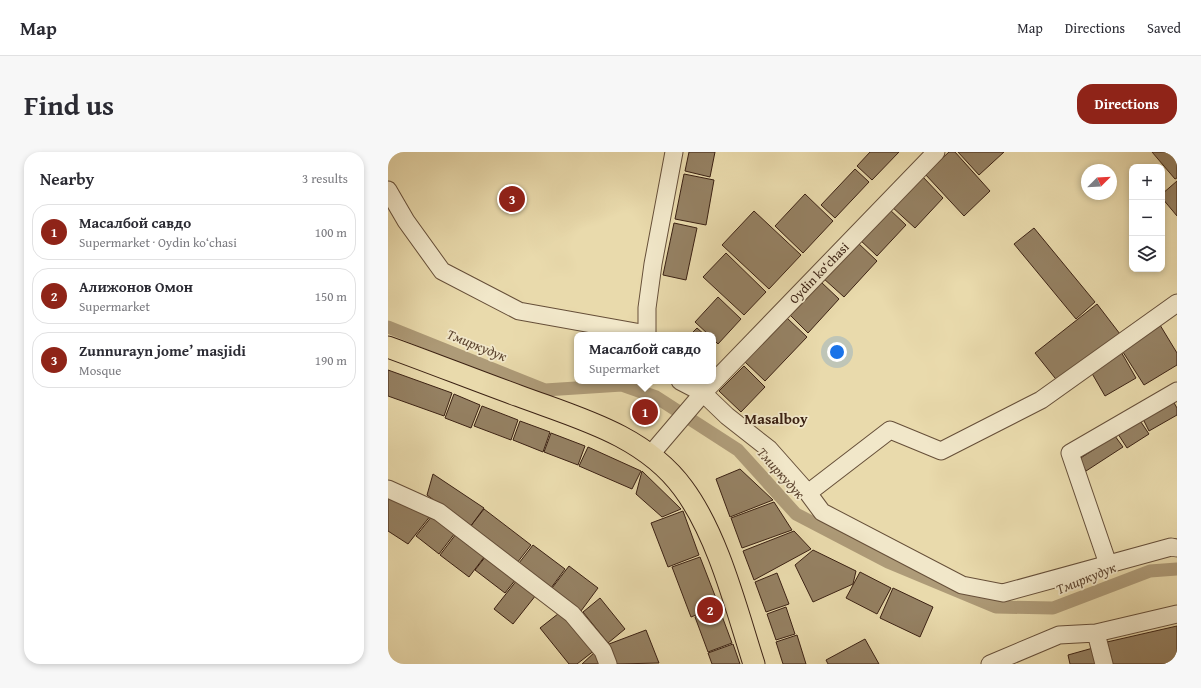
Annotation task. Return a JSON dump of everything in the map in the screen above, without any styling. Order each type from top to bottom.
[{"type":"main road","points":[[388,347],[592,423],[636,444],[651,454],[682,487],[700,515],[734,600],[754,664]]},
{"type":"street","points":[[647,332],[646,308],[674,152]]},
{"type":"street","name":"Oydin ko‘chasi","points":[[716,380],[936,152]]},
{"type":"street","points":[[388,190],[406,221],[442,271],[519,311],[636,332]]},
{"type":"street","points":[[808,493],[890,430],[941,451],[1041,400],[1177,303]]},
{"type":"street","points":[[686,384],[703,393],[727,416],[769,449],[808,493],[822,512],[962,585],[1003,593],[1171,547],[1177,548]]},
{"type":"street","name":"Oydin ko‘chasi","points":[[651,454],[712,384]]},
{"type":"street","points":[[1108,564],[1070,453],[1177,391]]},
{"type":"street","points":[[388,489],[439,512],[572,614],[603,651],[608,664]]},
{"type":"street","points":[[990,664],[1059,635],[1096,633],[1177,614]]},
{"type":"street","points":[[1096,633],[1104,664]]},
{"type":"building","points":[[689,152],[715,152],[710,177],[685,171]]},
{"type":"building","points":[[870,152],[899,152],[872,180],[857,166]]},
{"type":"building","points":[[949,152],[955,152],[990,191],[964,216],[925,174]]},
{"type":"building","points":[[958,152],[1004,152],[979,175]]},
{"type":"building","points":[[1152,152],[1171,152],[1177,159],[1177,178],[1175,179],[1165,167],[1165,164],[1162,164]]},
{"type":"building","points":[[855,169],[869,182],[835,218],[821,205]]},
{"type":"building","points":[[684,174],[714,180],[706,225],[675,219]]},
{"type":"building","points":[[922,176],[943,198],[915,228],[891,206]]},
{"type":"building","points":[[1177,181],[1177,216],[1165,202],[1165,191]]},
{"type":"building","points":[[805,194],[833,221],[803,253],[775,226]]},
{"type":"building","points":[[888,208],[906,225],[877,256],[859,239]]},
{"type":"building","points":[[754,211],[801,255],[769,289],[722,245]]},
{"type":"building","points":[[674,223],[697,228],[686,280],[663,275]]},
{"type":"building","points":[[1034,228],[1095,302],[1076,319],[1014,244]]},
{"type":"building","points":[[857,242],[877,261],[844,297],[823,278]]},
{"type":"building","points":[[726,253],[766,292],[744,315],[703,277]]},
{"type":"building","points":[[821,282],[839,299],[808,333],[790,315]]},
{"type":"building","points":[[718,297],[741,319],[718,344],[716,342],[716,332],[706,332],[695,322]]},
{"type":"building","points":[[1097,304],[1120,334],[1059,383],[1035,353]]},
{"type":"building","points":[[787,318],[807,337],[765,381],[745,362]]},
{"type":"building","points":[[1160,325],[1177,353],[1177,365],[1144,385],[1121,349]]},
{"type":"building","points":[[697,328],[702,332],[693,332]]},
{"type":"building","points":[[1120,350],[1136,378],[1105,396],[1090,370]]},
{"type":"building","points":[[744,366],[765,387],[741,412],[719,391]]},
{"type":"building","points":[[388,370],[452,393],[444,416],[388,396]]},
{"type":"building","points":[[454,394],[480,405],[471,428],[445,418]]},
{"type":"building","points":[[1173,401],[1177,408],[1177,415],[1149,431],[1142,417]]},
{"type":"building","points":[[482,406],[518,420],[511,440],[474,426]]},
{"type":"building","points":[[1139,419],[1149,434],[1127,448],[1118,434]]},
{"type":"building","points":[[520,421],[550,432],[543,452],[513,440]]},
{"type":"building","points":[[551,433],[585,446],[578,465],[544,452]]},
{"type":"building","points":[[1115,436],[1123,447],[1086,471],[1079,459]]},
{"type":"building","points":[[588,447],[641,471],[632,489],[579,466]]},
{"type":"building","points":[[740,469],[773,500],[730,517],[716,479]]},
{"type":"building","points":[[642,471],[681,509],[662,517],[636,494]]},
{"type":"building","points":[[433,474],[484,508],[470,527],[427,495]]},
{"type":"building","points":[[388,494],[431,515],[408,544],[388,531]]},
{"type":"building","points":[[774,502],[792,530],[742,548],[731,518]]},
{"type":"building","points":[[484,509],[531,545],[517,563],[470,527]]},
{"type":"building","points":[[683,511],[699,555],[668,567],[651,523]]},
{"type":"building","points":[[432,516],[455,533],[439,554],[416,536]]},
{"type":"building","points":[[794,531],[811,549],[754,580],[743,551]]},
{"type":"building","points":[[456,534],[485,556],[469,577],[440,555]]},
{"type":"building","points":[[533,545],[565,569],[551,588],[519,563]]},
{"type":"building","points":[[813,550],[856,571],[853,584],[813,602],[795,565]]},
{"type":"building","points":[[486,556],[516,579],[505,593],[475,570]]},
{"type":"building","points":[[700,557],[719,606],[691,617],[672,567]]},
{"type":"building","points":[[569,566],[598,588],[581,611],[552,588]]},
{"type":"building","points":[[860,572],[891,588],[877,614],[846,598]]},
{"type":"building","points":[[777,573],[789,604],[766,612],[755,582]]},
{"type":"building","points":[[517,580],[536,595],[513,624],[494,609]]},
{"type":"building","points":[[893,588],[933,607],[920,637],[880,618]]},
{"type":"building","points":[[600,598],[625,629],[608,643],[583,612]]},
{"type":"building","points":[[786,607],[795,634],[776,640],[767,614]]},
{"type":"building","points":[[719,608],[732,643],[708,652],[695,617]]},
{"type":"building","points":[[563,610],[595,650],[577,664],[569,664],[540,628]]},
{"type":"building","points":[[1177,626],[1177,664],[1113,664],[1107,642]]},
{"type":"building","points":[[646,630],[659,663],[617,664],[609,644]]},
{"type":"building","points":[[797,635],[806,664],[783,664],[776,642]]},
{"type":"building","points":[[865,639],[879,664],[828,664],[826,660]]},
{"type":"building","points":[[733,644],[740,664],[712,664],[708,653]]},
{"type":"building","points":[[1093,648],[1097,664],[1070,664],[1068,655]]},
{"type":"building","points":[[596,651],[600,664],[582,664]]},
{"type":"waterway","name":"Тмиркудук","points":[[388,327],[545,390],[622,385],[656,397],[738,450],[796,514],[888,562],[996,607],[1053,608],[1150,571],[1177,569]]},
{"type":"place","name":"Zunnurayn jome’ masjidi","points":[[512,199]]},
{"type":"place","name":"Масалбой савдо","points":[[645,412]]},
{"type":"place","name":"Алижонов Омон","points":[[710,610]]},
{"type":"district","name":"Masalboy","points":[[776,418]]}]
